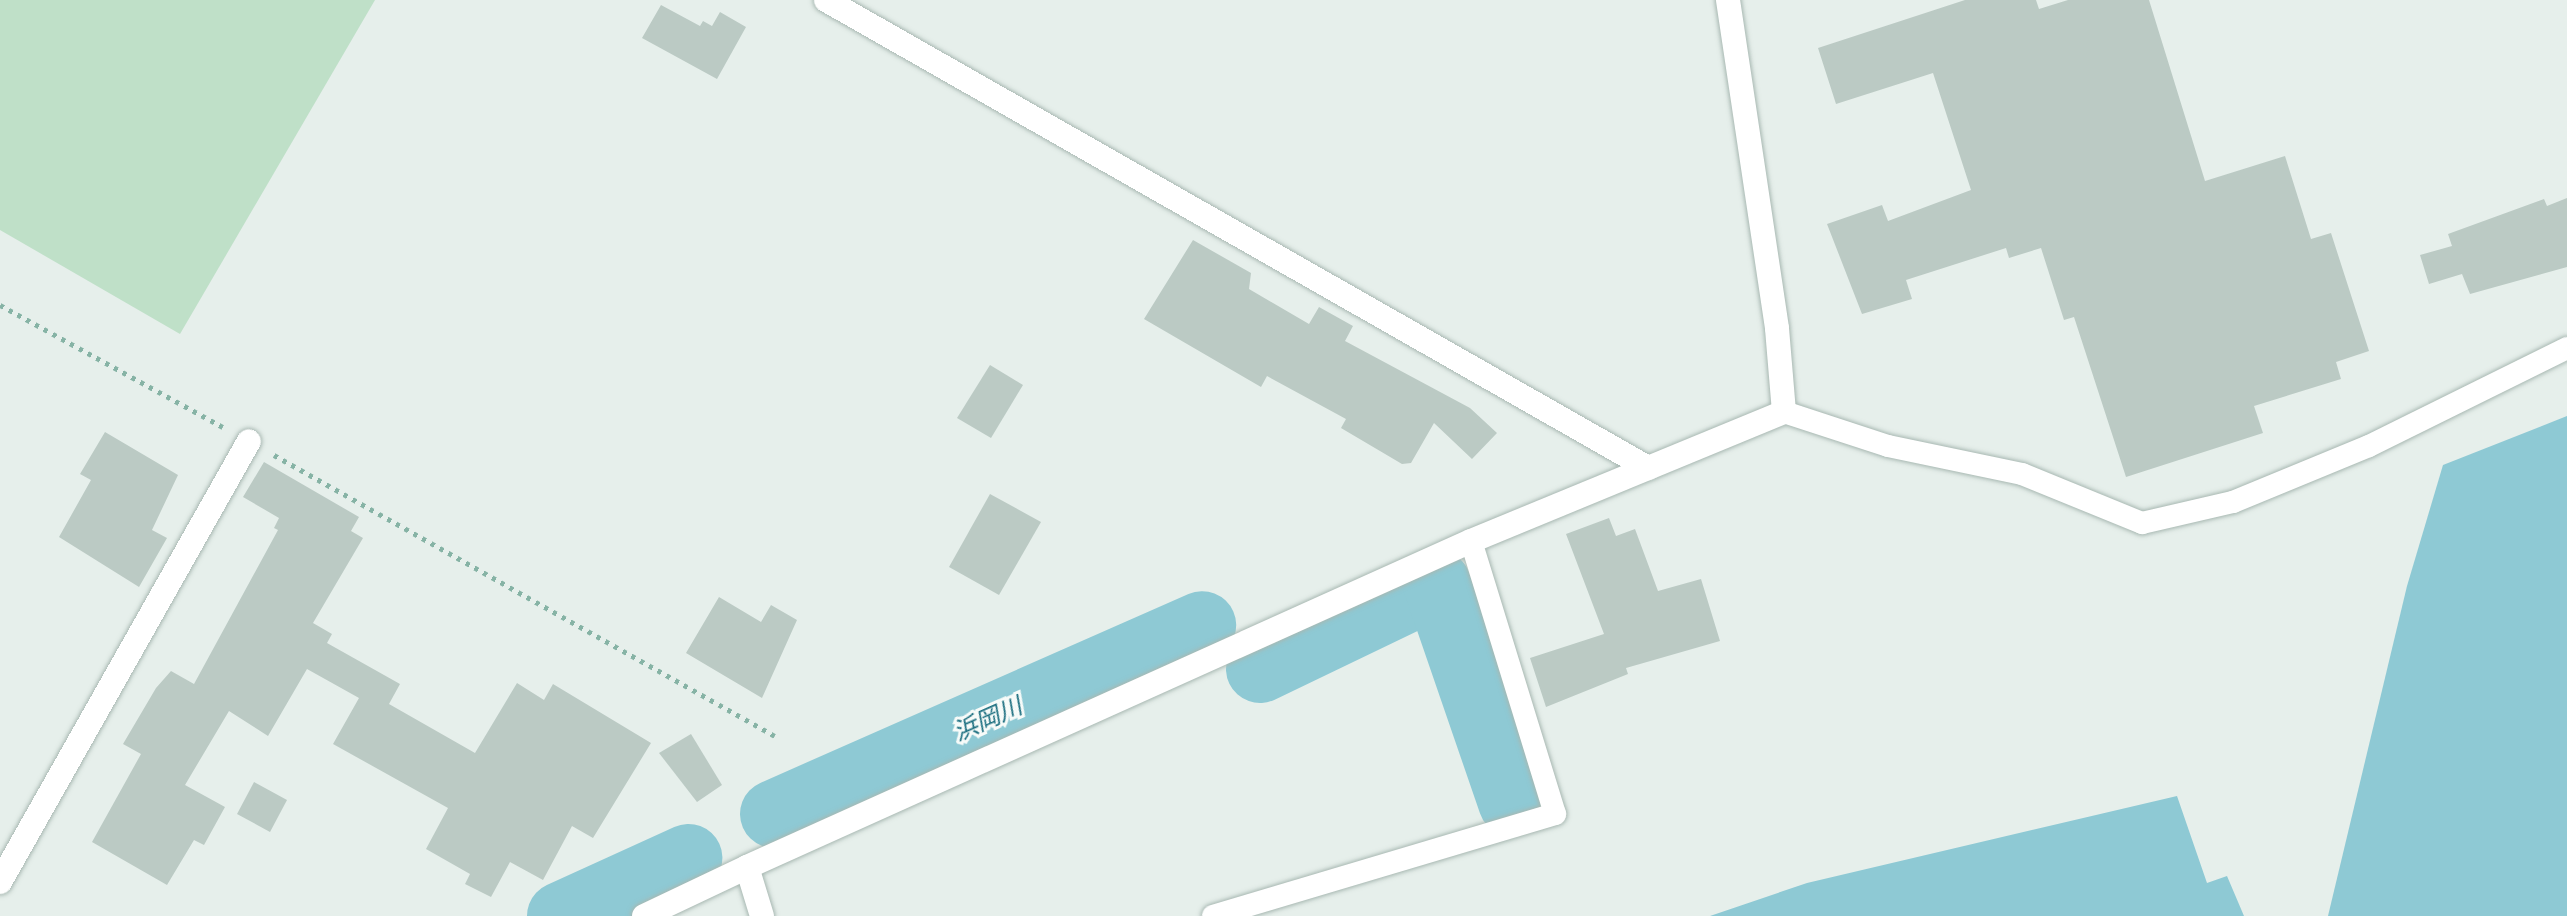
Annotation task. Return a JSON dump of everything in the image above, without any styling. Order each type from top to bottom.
[{"type":"street","points":[[826,0],[1648,468]]},
{"type":"street","points":[[644,916],[1471,541],[1784,412],[1728,0]]},
{"type":"street","points":[[0,882],[249,441]]},
{"type":"street","points":[[747,867],[762,916]]},
{"type":"lane","points":[[1784,412],[1888,446],[2022,474],[2142,523],[2233,502],[2369,446],[2567,348]]},
{"type":"lane","points":[[1213,916],[1555,814],[1471,541]]},
{"type":"path","points":[[0,305],[775,736]]},
{"type":"green space","points":[[0,0],[375,0],[180,334],[0,230]]},
{"type":"water","points":[[2567,416],[2567,916],[2328,916],[2407,586],[2443,465]]},
{"type":"water","points":[[2177,796],[2207,883],[2227,876],[2244,916],[1710,916],[1807,883]]},
{"type":"building","points":[[1965,0],[2036,0],[2039,9],[2068,0],[2149,0],[2205,181],[2285,156],[2311,239],[2331,233],[2369,351],[2336,362],[2341,379],[2254,406],[2263,433],[2126,477],[2074,317],[2064,320],[2041,248],[2009,258],[2006,248],[1906,280],[1912,299],[1862,314],[1827,224],[1882,205],[1888,221],[1971,190],[1933,73],[1836,104],[1818,48]]},
{"type":"building","points":[[661,5],[700,26],[703,21],[712,26],[720,12],[746,27],[717,79],[642,38]]},
{"type":"building","points":[[2567,198],[2567,267],[2470,294],[2462,274],[2429,284],[2420,255],[2452,246],[2448,234],[2544,199],[2547,206]]},
{"type":"building","points":[[1193,240],[1251,273],[1249,289],[1309,324],[1319,307],[1353,326],[1345,341],[1470,408],[1497,433],[1472,459],[1434,423],[1411,463],[1402,464],[1341,428],[1346,419],[1267,376],[1261,387],[1144,319]]},
{"type":"building","points":[[990,365],[1023,385],[991,438],[957,418]]},
{"type":"building","points":[[105,432],[178,475],[152,530],[167,538],[139,587],[59,537],[91,480],[80,474]]},
{"type":"building","points":[[264,462],[359,517],[351,531],[363,538],[313,623],[332,634],[327,643],[400,684],[389,704],[475,753],[517,683],[544,700],[553,684],[651,743],[593,838],[572,826],[543,880],[510,862],[491,897],[465,884],[470,874],[426,849],[448,808],[333,744],[359,698],[307,669],[268,736],[229,711],[185,785],[225,807],[204,845],[194,840],[167,885],[92,842],[141,754],[123,744],[156,688],[171,671],[194,684],[278,530],[274,528],[279,518],[243,497]]},
{"type":"building","points":[[990,494],[1041,522],[999,595],[949,567]]},
{"type":"building","points":[[1609,518],[1616,536],[1635,529],[1658,591],[1701,579],[1720,641],[1626,668],[1628,674],[1546,707],[1530,658],[1604,634],[1566,534]]},
{"type":"building","points":[[719,597],[761,622],[771,605],[797,620],[762,698],[686,653]]},
{"type":"building","points":[[691,734],[722,785],[697,802],[659,753]]},
{"type":"building","points":[[254,782],[287,800],[270,832],[237,814]]},
{"type":"waterway","name":"浜岡川","points":[[1260,669],[1437,584],[1512,802]]},
{"type":"waterway","name":"浜岡川","points":[[774,814],[1202,625]]},
{"type":"waterway","name":"浜岡川","points":[[561,916],[688,858]]}]
